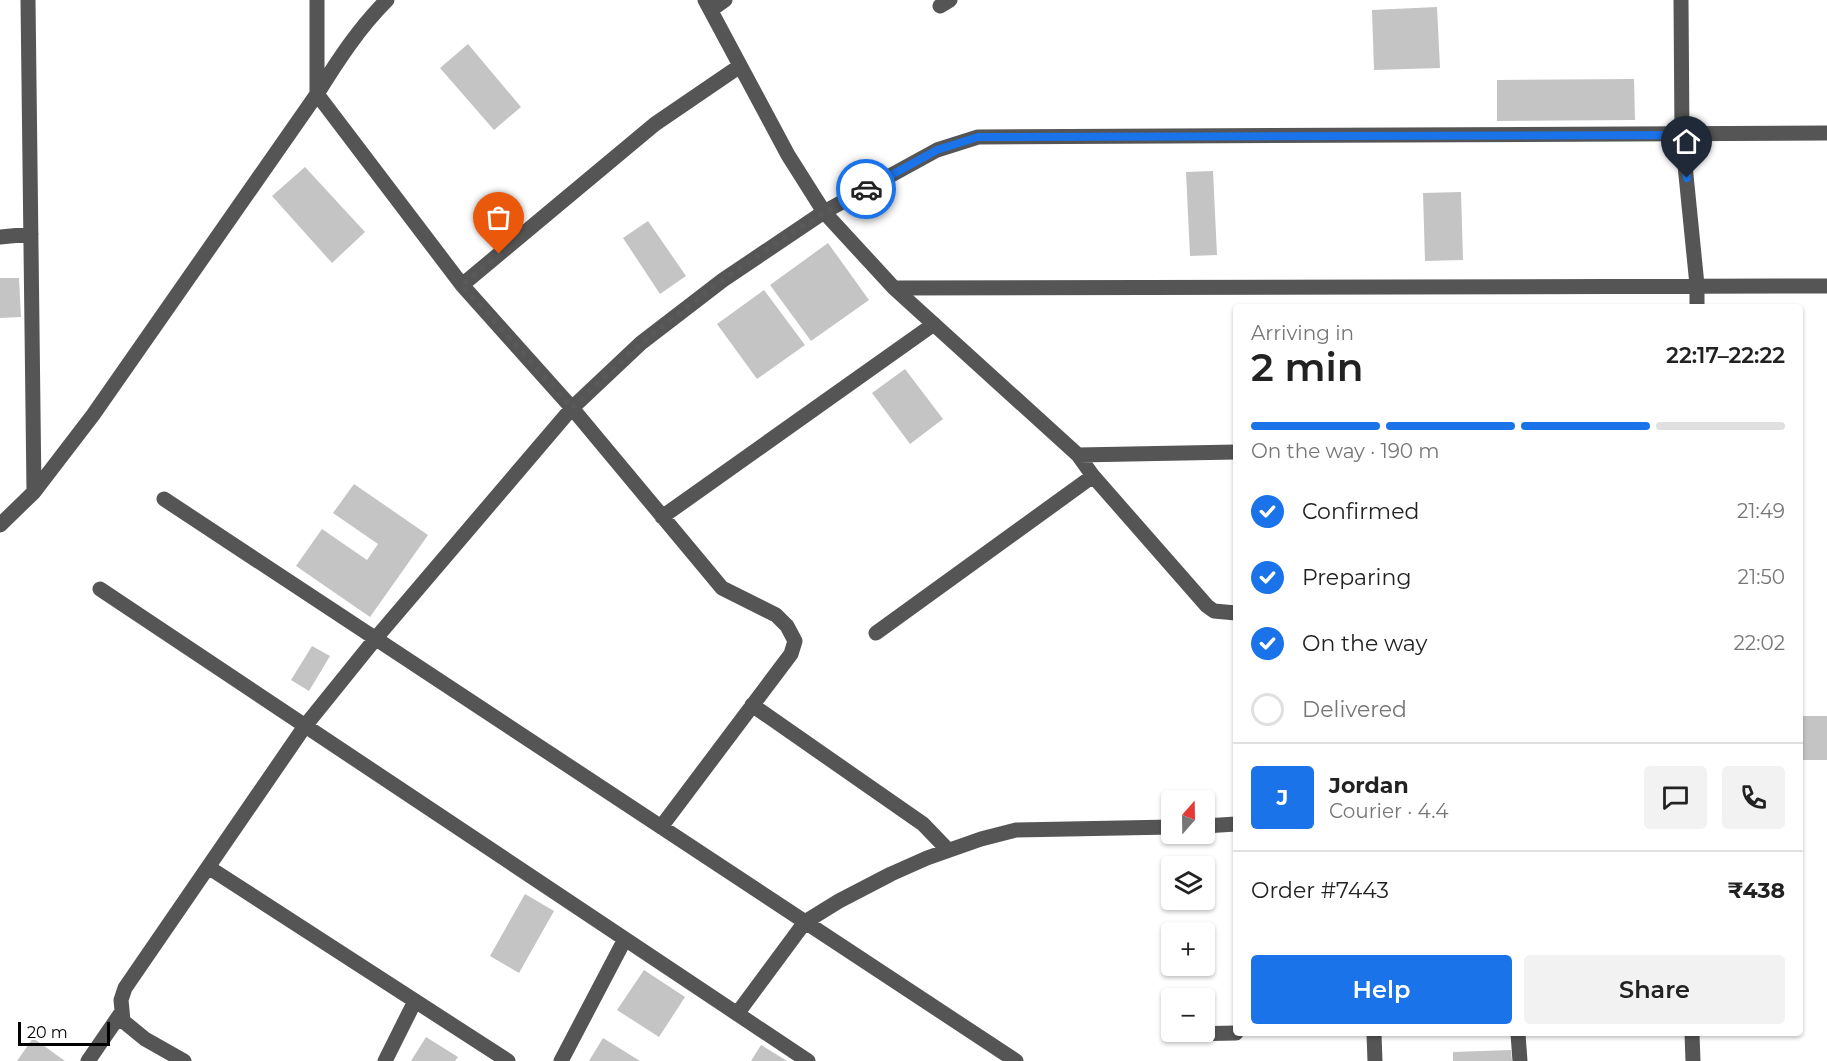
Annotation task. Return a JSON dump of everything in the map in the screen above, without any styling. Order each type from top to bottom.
[{"type":"street","points":[[28,0],[34,492]]},
{"type":"street","points":[[317,0],[317,94],[462,285],[572,408],[722,588],[776,615],[793,635],[794,646],[790,654],[661,826]]},
{"type":"street","points":[[0,525],[34,492],[100,405],[317,94],[358,31],[387,0]]},
{"type":"street","points":[[725,0],[708,5],[789,155],[824,212],[894,288],[1078,455],[1093,476],[1207,606],[1214,611],[1233,613]]},
{"type":"street","points":[[1681,0],[1682,135],[1697,304]]},
{"type":"street","points":[[462,285],[656,124],[740,66]]},
{"type":"street","points":[[184,1061],[145,1039],[123,1021],[121,1000],[124,988],[305,726],[376,638],[572,408],[650,336],[723,280],[824,212],[937,150],[978,137],[1827,133]]},
{"type":"street","points":[[0,237],[31,234]]},
{"type":"street","points":[[894,288],[1827,286]]},
{"type":"street","points":[[662,518],[934,324]]},
{"type":"street","points":[[1078,455],[1233,452]]},
{"type":"street","points":[[876,633],[1093,476]]},
{"type":"street","points":[[164,499],[1016,1061]]},
{"type":"street","points":[[100,589],[808,1061]]},
{"type":"street","points":[[752,705],[923,824],[948,850]]},
{"type":"street","points":[[1215,825],[1233,824]]},
{"type":"street","points":[[737,1014],[805,922],[891,874],[981,838],[1016,830],[1161,827]]},
{"type":"street","points":[[208,867],[508,1061]]},
{"type":"street","points":[[561,1061],[625,939]]},
{"type":"street","points":[[385,1061],[415,1001]]},
{"type":"street","points":[[88,1061],[121,1013]]},
{"type":"street","points":[[1215,1033],[1233,1033]]},
{"type":"street","points":[[1374,1036],[1375,1061]]},
{"type":"street","points":[[1518,1036],[1520,1061]]},
{"type":"street","points":[[1692,1036],[1693,1061]]},
{"type":"building","points":[[1437,7],[1440,68],[1374,70],[1372,10]]},
{"type":"building","points":[[468,44],[521,107],[494,130],[440,68]]},
{"type":"building","points":[[1634,79],[1635,120],[1497,121],[1497,80]]},
{"type":"building","points":[[305,167],[365,232],[332,263],[272,196]]},
{"type":"building","points":[[1213,171],[1217,255],[1190,256],[1186,172]]},
{"type":"building","points":[[1461,192],[1463,260],[1425,261],[1423,193]]},
{"type":"building","points":[[648,221],[686,276],[660,294],[623,238]]},
{"type":"building","points":[[828,243],[869,300],[811,341],[770,285]]},
{"type":"building","points":[[0,278],[19,278],[21,317],[0,318]]},
{"type":"building","points":[[764,290],[805,345],[757,379],[717,324]]},
{"type":"building","points":[[905,369],[943,419],[910,444],[872,393]]},
{"type":"building","points":[[354,484],[428,535],[370,617],[296,566],[322,529],[367,560],[378,544],[333,513]]},
{"type":"building","points":[[312,646],[330,656],[309,691],[291,680]]},
{"type":"building","points":[[1803,716],[1827,716],[1827,760],[1803,760]]},
{"type":"building","points":[[525,894],[554,911],[519,973],[490,956]]},
{"type":"building","points":[[644,970],[685,997],[659,1037],[617,1010]]},
{"type":"building","points":[[426,1037],[458,1057],[455,1061],[411,1061]]},
{"type":"building","points":[[33,1038],[65,1061],[17,1061]]},
{"type":"building","points":[[603,1038],[640,1061],[589,1061]]},
{"type":"building","points":[[761,1045],[787,1061],[751,1061]]},
{"type":"building","points":[[1511,1050],[1512,1061],[1453,1061],[1453,1052]]},
{"type":"way so far","points":[[499,254],[462,285],[572,408],[641,343],[723,280],[824,212],[866,189]]},
{"type":"route","points":[[866,189],[937,150],[956,142],[978,137],[1682,135],[1687,178]]}]
